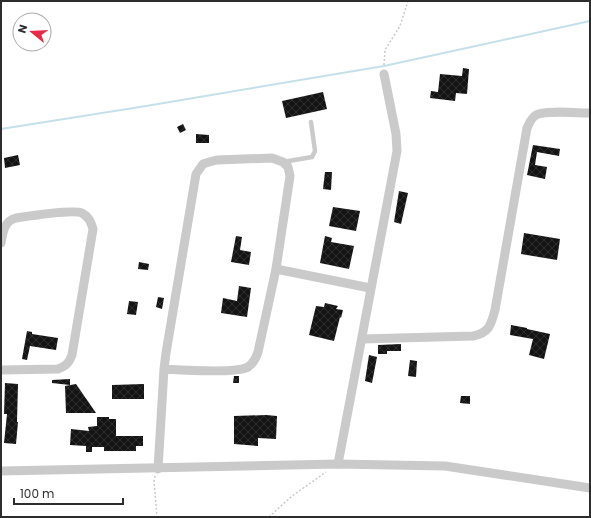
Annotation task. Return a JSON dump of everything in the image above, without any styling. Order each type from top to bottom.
[{"type":"street","points":[[338,464],[397,151],[396,134],[384,74]]},
{"type":"street","points":[[362,339],[473,336],[479,335],[486,331],[490,326],[496,310],[527,128],[531,120],[536,115],[545,113],[590,112]]},
{"type":"street","points":[[158,469],[164,369],[166,353],[196,174],[203,164],[217,160],[272,158],[283,162],[288,167],[290,176],[276,269],[255,362],[247,368],[236,371],[164,369]]},
{"type":"street","points":[[1,243],[5,226],[8,221],[16,218],[77,212],[87,216],[91,221],[93,229],[70,361],[65,367],[58,370],[1,370]]},
{"type":"street","points":[[276,269],[370,288]]},
{"type":"street","points":[[1,471],[158,469],[338,464],[445,466],[590,488]]},
{"type":"lane","points":[[283,162],[312,157],[315,151],[311,122]]},
{"type":"path","points":[[384,74],[385,50],[400,26],[408,1]]},
{"type":"path","points":[[269,517],[292,496],[338,464]]},
{"type":"path","points":[[157,517],[154,481],[158,469]]},
{"type":"building","points":[[463,68],[469,69],[467,94],[456,93],[455,101],[430,98],[431,91],[438,92],[440,74],[462,76]]},
{"type":"building","points":[[323,92],[327,109],[286,118],[282,101]]},
{"type":"building","points":[[183,124],[186,130],[180,133],[177,127]]},
{"type":"building","points":[[196,134],[209,135],[209,143],[196,143]]},
{"type":"building","points":[[533,145],[560,149],[559,156],[537,152],[535,165],[547,167],[545,179],[527,175]]},
{"type":"building","points":[[18,155],[20,165],[5,168],[4,158]]},
{"type":"building","points":[[325,172],[332,172],[331,190],[323,189]]},
{"type":"building","points":[[399,191],[408,193],[401,224],[394,222]]},
{"type":"building","points":[[333,207],[360,211],[356,231],[329,226]]},
{"type":"building","points":[[524,233],[560,239],[557,260],[521,254]]},
{"type":"building","points":[[236,236],[242,237],[240,250],[251,252],[249,265],[231,262]]},
{"type":"building","points":[[325,236],[332,238],[331,242],[354,246],[349,269],[320,263]]},
{"type":"building","points":[[139,262],[149,264],[148,270],[138,269]]},
{"type":"building","points":[[239,286],[251,288],[247,317],[221,313],[223,298],[237,301]]},
{"type":"building","points":[[158,297],[164,298],[162,309],[156,307]]},
{"type":"building","points":[[129,301],[138,302],[136,315],[127,314]]},
{"type":"building","points":[[325,303],[338,306],[336,309],[343,310],[334,341],[309,335],[316,306],[324,307]]},
{"type":"building","points":[[511,325],[550,334],[544,359],[529,355],[533,339],[510,335]]},
{"type":"building","points":[[27,331],[32,332],[32,334],[58,338],[56,350],[30,346],[27,360],[22,359]]},
{"type":"building","points":[[401,344],[401,351],[387,351],[387,354],[378,354],[378,345]]},
{"type":"building","points":[[369,355],[377,357],[372,383],[365,381]]},
{"type":"building","points":[[410,360],[417,361],[416,377],[408,376]]},
{"type":"building","points":[[234,376],[239,376],[239,383],[233,383]]},
{"type":"building","points":[[70,379],[70,385],[52,383],[52,380]]},
{"type":"building","points":[[5,383],[18,384],[18,422],[16,444],[4,443],[7,414],[4,414]]},
{"type":"building","points":[[76,384],[96,413],[66,413],[65,386]]},
{"type":"building","points":[[144,384],[144,399],[112,399],[112,385]]},
{"type":"building","points":[[461,396],[470,396],[470,404],[460,403]]},
{"type":"building","points":[[234,416],[277,416],[276,439],[258,438],[258,446],[234,444]]},
{"type":"building","points":[[97,417],[109,417],[109,419],[116,419],[116,436],[143,436],[143,446],[136,446],[136,451],[104,451],[104,447],[92,447],[92,452],[86,452],[86,446],[70,445],[71,429],[89,431],[88,427],[97,426]]},
{"type":"waterway","points":[[1,129],[384,66],[590,21]]}]
